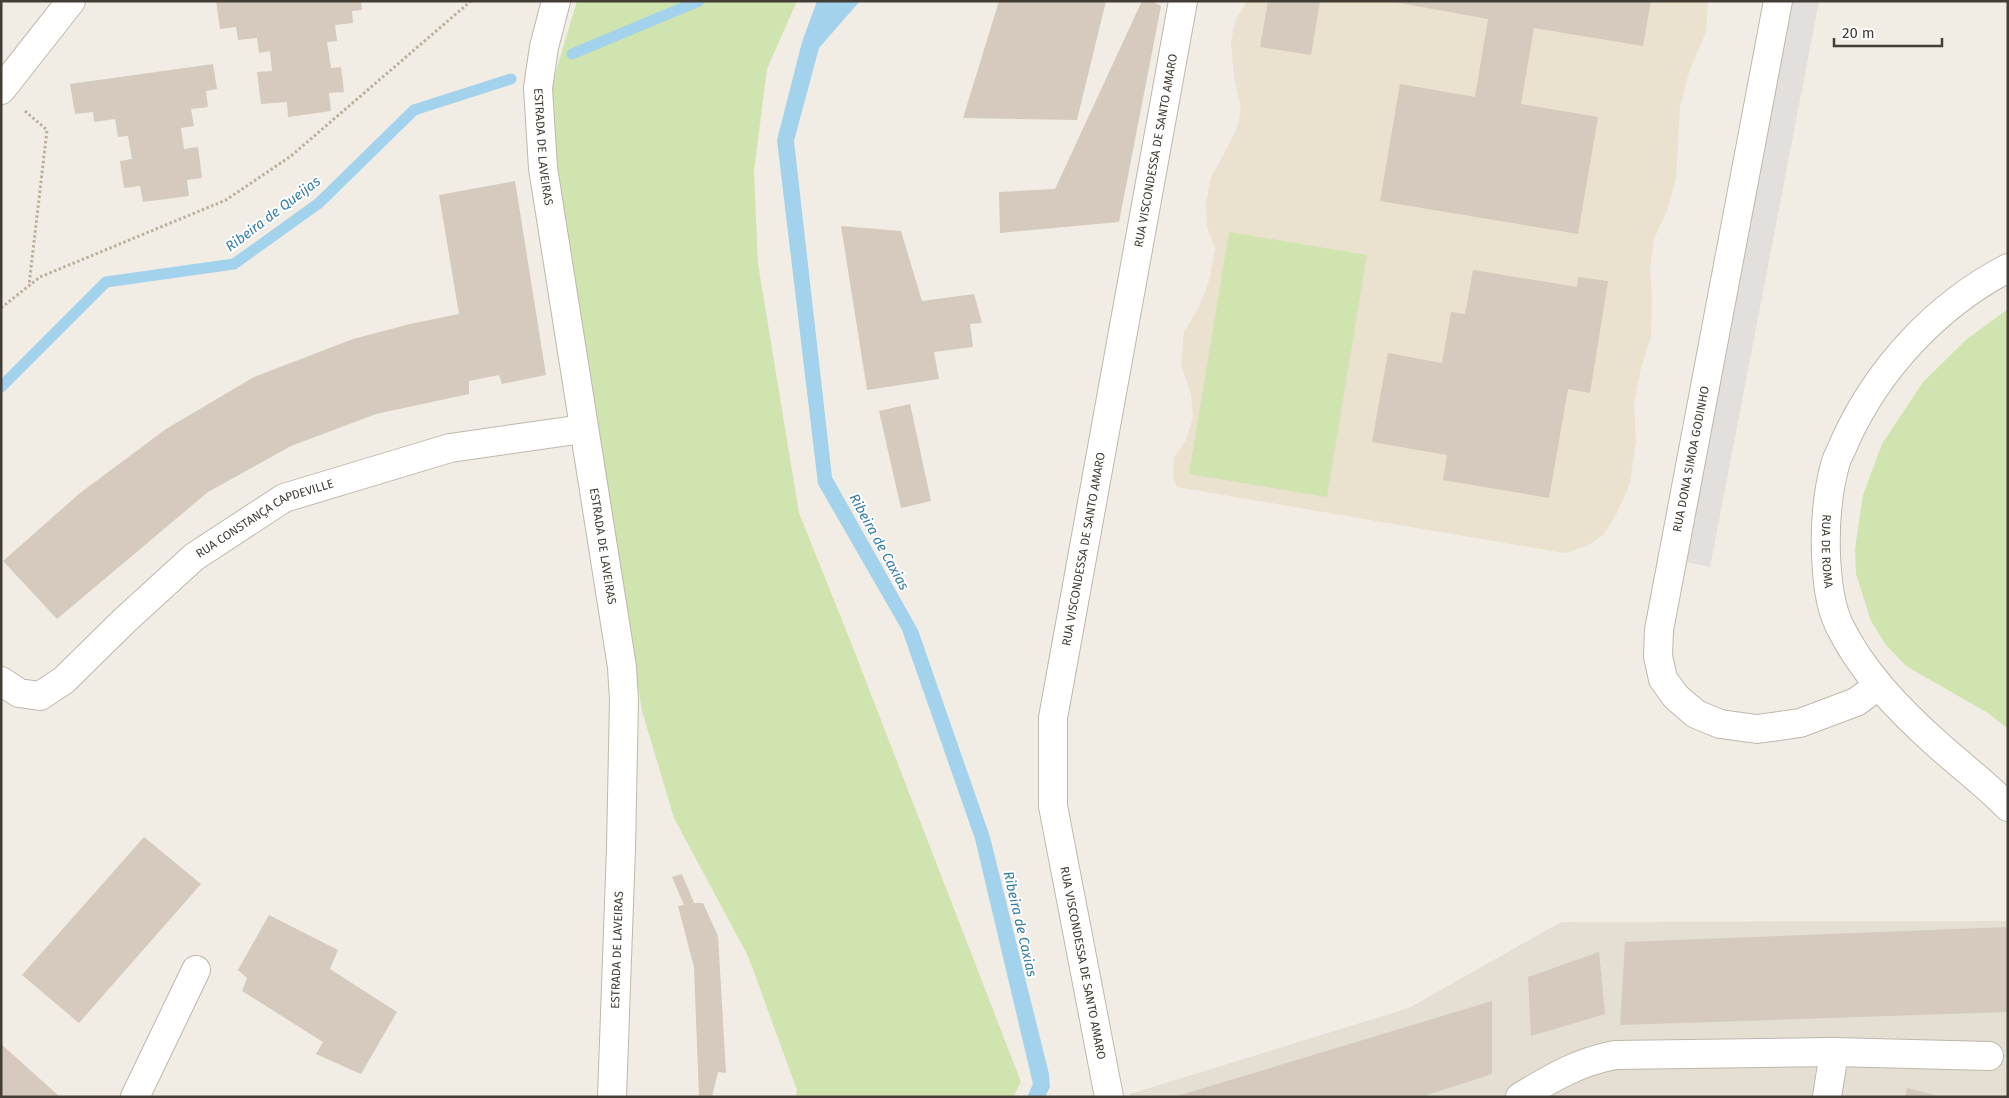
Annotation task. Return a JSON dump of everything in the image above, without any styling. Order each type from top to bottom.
[{"type":"street","points":[[1,90],[71,1]]},
{"type":"street","name":"ESTRADA DE LAVEIRAS","points":[[556,1],[544,47],[538,88],[542,168],[583,429],[594,483],[622,667],[624,700],[621,858],[612,1097]]},
{"type":"street","name":"RUA VISCONDESSA DE SANTO AMARO","points":[[1109,1097],[1052,806],[1053,718],[1183,1]]},
{"type":"street","name":"RUA DONA SIMOA GODINHO","points":[[1778,1],[1659,630],[1658,656],[1663,678],[1676,697],[1696,714],[1720,724],[1757,728],[1800,723],[1856,702],[1878,686]]},
{"type":"street","name":"RUA DE ROMA","points":[[2008,268],[1982,281],[1944,311],[1907,346],[1880,380],[1855,420],[1835,464],[1828,499],[1825,537],[1827,581],[1839,624],[1878,686],[1931,739],[2008,807]]},
{"type":"street","name":"RUA CONSTANÇA CAPDEVILLE","points":[[1,681],[19,693],[40,696],[64,680],[124,621],[194,557],[284,498],[450,448],[583,429]]},
{"type":"street","points":[[134,1097],[196,970]]},
{"type":"street","points":[[1827,1097],[1834,1052]]},
{"type":"street","points":[[1520,1097],[1568,1069],[1592,1059],[1615,1054],[1834,1052],[1989,1056]]},
{"type":"path","points":[[1,308],[40,277],[226,200],[291,156],[471,1]]},
{"type":"path","points":[[21,108],[48,130],[29,286]]},
{"type":"shaded area","points":[[1247,1],[1708,1],[1706,32],[1689,72],[1680,107],[1676,180],[1667,210],[1654,239],[1650,268],[1652,299],[1651,336],[1640,372],[1634,404],[1636,441],[1630,483],[1617,513],[1604,534],[1587,546],[1564,553],[1177,487],[1173,476],[1174,458],[1186,440],[1193,417],[1191,395],[1181,364],[1184,332],[1199,307],[1210,278],[1215,248],[1207,227],[1206,203],[1211,177],[1238,125],[1241,109],[1234,76],[1231,42],[1235,21]]},
{"type":"shaded area","points":[[1789,1],[1819,1],[1710,567],[1677,560]]},
{"type":"shaded area","points":[[2008,921],[2008,1097],[1130,1097],[1130,1094],[1409,1008],[1561,922]]},
{"type":"green space","points":[[577,1],[797,1],[767,69],[754,171],[758,264],[799,513],[1021,1082],[1013,1097],[796,1097],[797,1090],[748,956],[674,818],[642,711],[559,179],[550,91]]},
{"type":"green space","points":[[1229,232],[1367,255],[1327,497],[1189,474]]},
{"type":"green space","points":[[2008,309],[2008,729],[1988,713],[1906,666],[1886,645],[1871,621],[1856,574],[1855,549],[1863,495],[1882,444],[1923,382],[1967,339]]},
{"type":"water","points":[[817,1],[860,1],[819,48],[794,141],[832,477],[918,630],[990,837],[1049,1074],[1050,1087],[1045,1097],[1027,1097],[1033,1084],[975,839],[902,630],[818,484],[777,140],[802,42]]},
{"type":"building","points":[[216,1],[361,1],[362,10],[352,11],[353,23],[335,25],[337,41],[327,42],[331,68],[341,67],[344,92],[329,93],[331,111],[288,117],[287,102],[261,104],[257,72],[272,71],[270,51],[259,53],[257,38],[238,40],[236,27],[220,29]]},
{"type":"building","points":[[999,1],[1106,1],[1077,120],[963,118]]},
{"type":"building","points":[[1142,1],[1152,1],[1161,6],[1119,222],[1000,233],[999,192],[1055,189]]},
{"type":"building","points":[[1268,1],[1320,1],[1311,55],[1260,47]]},
{"type":"building","points":[[1389,1],[1651,1],[1643,46],[1534,28],[1521,104],[1598,117],[1578,234],[1380,201],[1400,84],[1475,97],[1488,19]]},
{"type":"building","points":[[213,64],[217,89],[206,91],[208,107],[191,109],[194,126],[181,128],[184,149],[198,147],[202,178],[187,180],[189,196],[143,202],[140,186],[124,188],[120,161],[132,159],[128,136],[118,137],[115,119],[94,122],[93,112],[75,114],[70,84]]},
{"type":"building","points":[[515,181],[546,375],[502,384],[499,375],[469,381],[469,394],[376,414],[291,446],[208,492],[57,619],[3,561],[80,493],[166,429],[254,377],[353,339],[410,324],[459,314],[439,195]]},
{"type":"building","points":[[841,226],[901,231],[922,301],[974,294],[982,323],[970,324],[973,347],[934,352],[939,379],[867,390]]},
{"type":"building","points":[[1473,270],[1577,287],[1578,277],[1608,281],[1590,393],[1568,389],[1549,498],[1443,480],[1447,455],[1372,442],[1388,353],[1442,363],[1451,312],[1465,314]]},
{"type":"building","points":[[910,404],[931,501],[901,508],[879,411]]},
{"type":"building","points":[[144,837],[201,884],[79,1023],[22,975]]},
{"type":"building","points":[[682,874],[694,903],[703,903],[718,936],[726,1073],[718,1072],[712,1097],[699,1097],[694,967],[678,906],[684,905],[672,877]]},
{"type":"building","points":[[269,915],[338,950],[330,969],[397,1012],[361,1074],[316,1054],[323,1042],[242,991],[247,978],[238,970]]},
{"type":"building","points":[[2008,927],[2008,1012],[1620,1025],[1625,942]]},
{"type":"building","points":[[1599,952],[1605,1014],[1531,1036],[1528,977]]},
{"type":"building","points":[[1492,1001],[1492,1074],[1421,1097],[1174,1097]]},
{"type":"building","points":[[1,1044],[60,1097],[1,1097]]},
{"type":"building","points":[[1907,1088],[1938,1096],[1938,1097],[1905,1097]]},
{"type":"waterway","name":"Ribeira de Queijas","points":[[572,54],[699,1]]},
{"type":"waterway","name":"Ribeira de Queijas","points":[[1,387],[106,282],[234,264],[319,203],[414,110],[511,79]]},
{"type":"water label","name":"Ribeira de Caxias","points":[[879,542]]},
{"type":"water label","name":"Ribeira de Caxias","points":[[1020,924]]}]
